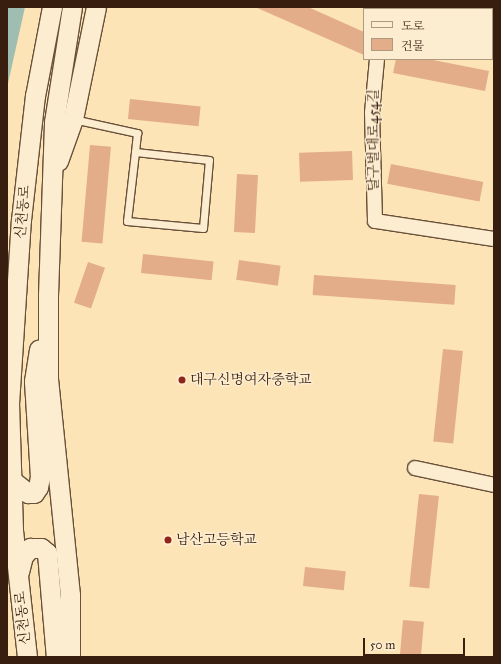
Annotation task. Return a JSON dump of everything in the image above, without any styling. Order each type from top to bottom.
[{"type":"main road","name":"신천동로","points":[[27,657],[10,479],[9,404],[21,220],[35,96],[52,7]]},
{"type":"main road","name":"신천동로","points":[[70,657],[70,595],[48,380],[48,295],[54,122],[72,7]]},
{"type":"main road","points":[[51,182],[73,119],[96,7]]},
{"type":"main road","points":[[10,479],[28,493],[34,493],[38,487],[40,477],[34,381],[48,295]]},
{"type":"main road","points":[[19,576],[23,556],[30,548],[41,548],[47,553],[56,657]]},
{"type":"main road","points":[[70,595],[84,657]]},
{"type":"street","name":"달구벌대로454길","points":[[377,60],[372,113],[375,221],[494,239]]},
{"type":"street","points":[[415,468],[494,485]]},
{"type":"lane","points":[[73,119],[137,133],[127,221],[203,228],[209,160],[135,152]]},
{"type":"shaded area","points":[[7,7],[25,7],[7,88]]},
{"type":"building","points":[[255,7],[308,7],[363,32],[363,55]]},
{"type":"building","points":[[396,60],[433,60],[489,71],[485,91],[393,73]]},
{"type":"building","points":[[130,99],[201,106],[199,126],[128,119]]},
{"type":"building","points":[[90,145],[111,147],[102,243],[82,242]]},
{"type":"building","points":[[352,151],[353,180],[300,182],[299,153]]},
{"type":"building","points":[[391,164],[483,182],[479,202],[387,184]]},
{"type":"building","points":[[237,174],[258,175],[255,233],[234,232]]},
{"type":"building","points":[[143,254],[214,261],[212,280],[141,273]]},
{"type":"building","points":[[239,260],[281,266],[278,286],[236,280]]},
{"type":"building","points":[[88,262],[105,268],[91,309],[74,303]]},
{"type":"building","points":[[314,275],[456,285],[454,305],[313,295]]},
{"type":"building","points":[[443,349],[463,351],[453,444],[433,441]]},
{"type":"building","points":[[419,494],[439,496],[429,589],[409,586]]},
{"type":"building","points":[[305,567],[346,571],[344,590],[303,586]]},
{"type":"building","points":[[403,620],[424,622],[421,657],[400,657]]},
{"type":"place","name":"대구신명여자중학교","points":[[182,380]]},
{"type":"place","name":"남산고등학교","points":[[168,540]]}]
